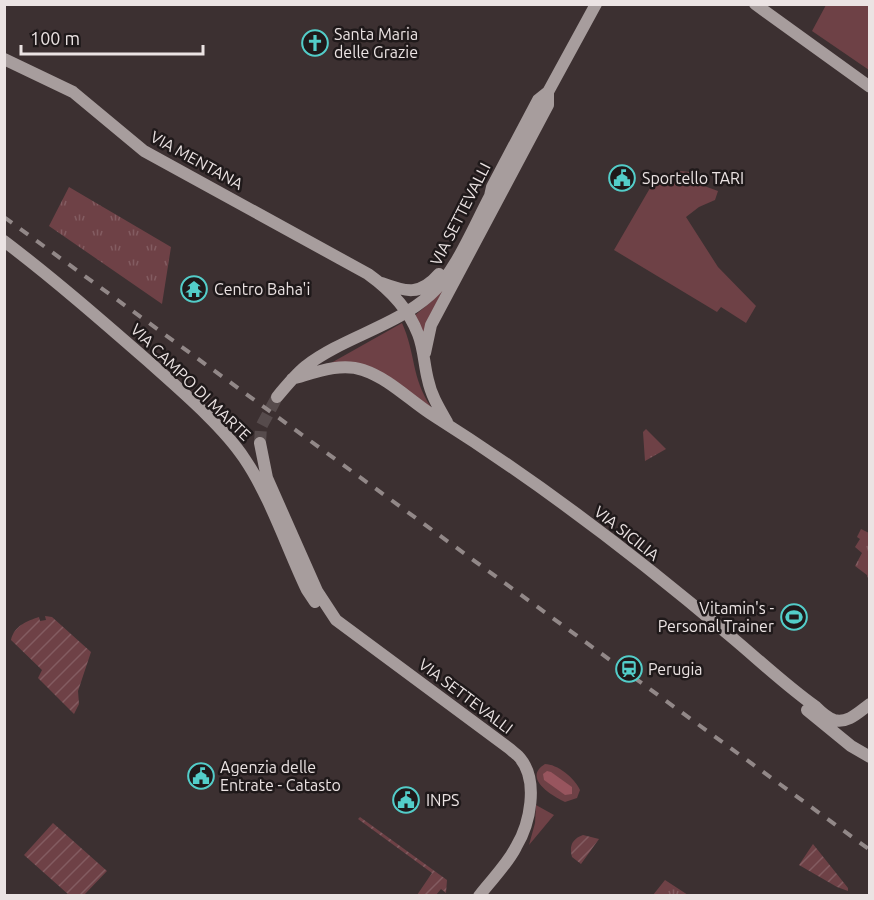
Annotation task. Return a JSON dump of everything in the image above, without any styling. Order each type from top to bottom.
[{"type":"main road","name":"VIA SETTEVALLI","points":[[277,397],[307,365],[395,319],[430,295],[445,279],[538,100],[548,92],[596,4]]},
{"type":"main road","points":[[755,4],[870,87]]},
{"type":"main road","name":"VIA MENTANA","points":[[4,58],[73,92],[144,151],[369,274],[379,282]]},
{"type":"main road","points":[[425,360],[431,325],[548,105],[548,92]]},
{"type":"main road","points":[[379,282],[401,290],[413,291],[427,286],[438,276],[479,202],[492,187]]},
{"type":"main road","name":"VIA CAMPO DI MARTE","points":[[4,241],[58,281],[107,324],[177,387],[230,440],[254,472],[307,590],[316,603],[329,611]]},
{"type":"main road","points":[[379,282],[412,320],[419,336],[428,380],[436,404],[449,425]]},
{"type":"main road","name":"VIA SICILIA","points":[[292,379],[337,368],[360,369],[381,377],[594,527],[717,624],[777,676]]},
{"type":"main road","name":"VIA SETTEVALLI","points":[[260,443],[267,478],[317,591],[336,620],[510,749],[520,758],[526,768],[530,788],[525,827],[516,849],[479,896]]},
{"type":"main road","points":[[777,676],[833,720],[842,721],[870,704]]},
{"type":"main road","points":[[777,676],[788,696],[851,746],[870,757]]},
{"type":"green space","points":[[826,5],[869,5],[869,70],[812,31]]},
{"type":"green space","points":[[681,171],[690,172],[688,180],[718,191],[715,200],[699,207],[686,217],[718,267],[756,306],[746,323],[721,307],[717,312],[614,250],[657,176]]},
{"type":"green space","points":[[69,187],[171,247],[162,304],[49,226]]},
{"type":"green space","points":[[447,283],[424,339],[414,316],[432,301]]},
{"type":"green space","points":[[402,323],[420,386],[431,407],[374,368],[362,364],[331,363]]},
{"type":"green space","points":[[646,429],[666,449],[645,461],[643,432]]},
{"type":"green space","points":[[861,529],[869,533],[869,581],[867,575],[855,566],[862,553],[855,547],[860,539],[857,537]]},
{"type":"green space","points":[[45,616],[52,617],[91,652],[78,691],[79,704],[74,714],[38,678],[42,670],[11,640],[15,631],[22,625],[39,617],[40,621],[46,620]]},
{"type":"green space","points":[[545,764],[560,769],[574,781],[580,790],[577,798],[565,802],[553,796],[542,786],[537,775],[539,769]]},
{"type":"green space","points":[[536,805],[554,815],[529,845],[535,823]]},
{"type":"green space","points":[[360,817],[447,880],[446,893],[441,889],[436,895],[417,895],[432,873],[358,819]]},
{"type":"green space","points":[[53,823],[107,871],[84,895],[69,895],[24,855]]},
{"type":"green space","points":[[583,835],[599,839],[581,864],[572,857],[571,849],[572,843]]},
{"type":"green space","points":[[813,844],[848,888],[848,891],[799,865]]},
{"type":"green space","points":[[665,880],[688,895],[653,895]]},
{"type":"shaded area","points":[[547,771],[572,787],[572,794],[565,795],[544,780],[543,774]]},
{"type":"tunnel","points":[[260,443],[261,427],[277,397]]},
{"type":"railway","points":[[4,217],[870,850]]},
{"type":"place","name":"Santa Maria delle Grazie","points":[[315,43]]},
{"type":"place","name":"Sportello TARI","points":[[622,178]]},
{"type":"place","name":"Centro Baha'i","points":[[194,289]]},
{"type":"place","name":"Vitamin's - Personal Trainer","points":[[794,617]]},
{"type":"place","name":"Perugia","points":[[629,669]]},
{"type":"place","name":"Agenzia delle Entrate - Catasto","points":[[201,776]]},
{"type":"place","name":"INPS","points":[[406,800]]}]
